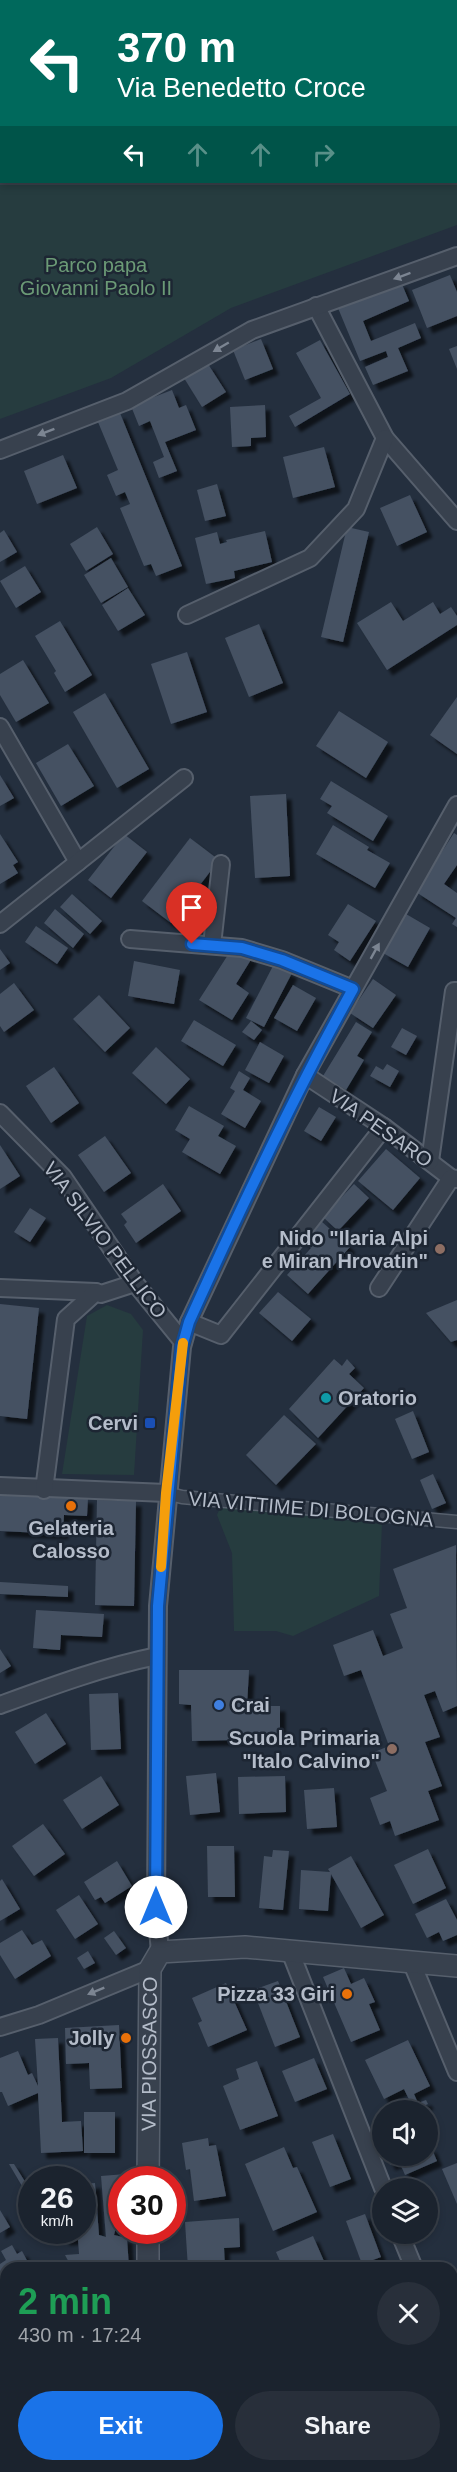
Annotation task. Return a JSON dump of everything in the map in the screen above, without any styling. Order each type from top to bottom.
[{"type":"street","points":[[0,450],[127,401],[252,330],[457,256]]},
{"type":"street","points":[[316,306],[385,438],[457,521]]},
{"type":"street","points":[[187,615],[309,558],[356,509],[385,438]]},
{"type":"street","points":[[0,727],[78,862]]},
{"type":"street","points":[[0,924],[184,778]]},
{"type":"street","name":"VIA PIOSSASCO","points":[[148,2166],[156,1907],[158,1606],[166,1493],[183,1342],[189,1322],[305,1076],[457,805]]},
{"type":"street","points":[[213,945],[221,864]]},
{"type":"street","points":[[130,939],[242,948],[282,960],[353,989]]},
{"type":"street","points":[[430,1161],[456,989]]},
{"type":"street","name":"VIA PESARO","points":[[305,1076],[384,1127],[454,1178]]},
{"type":"street","name":"VIA SILVIO PELLICO","points":[[0,1113],[63,1177],[135,1283],[183,1342]]},
{"type":"street","points":[[189,1322],[221,1335],[384,1127]]},
{"type":"street","points":[[379,1288],[454,1178]]},
{"type":"street","points":[[0,1288],[101,1294],[135,1283]]},
{"type":"street","points":[[44,1490],[66,1319],[96,1292]]},
{"type":"street","points":[[0,1486],[44,1490],[166,1493]]},
{"type":"street","name":"VIA VITTIME DI BOLOGNA","points":[[166,1493],[182,1497],[457,1522]]},
{"type":"street","points":[[0,1705],[79,1676],[157,1656]]},
{"type":"street","points":[[0,2027],[39,2015],[155,1961],[245,1947],[457,1966]]},
{"type":"street","points":[[290,1951],[379,2178]]},
{"type":"street","points":[[411,1961],[457,2072]]},
{"type":"street","points":[[148,2244],[148,2262]]},
{"type":"street","points":[[404,2244],[412,2262]]},
{"type":"green space","name":"Parco papa Giovanni Paolo II","points":[[0,183],[457,183],[457,225],[231,308],[111,378],[0,419]]},
{"type":"green space","points":[[107,1305],[131,1314],[143,1330],[134,1475],[62,1474],[87,1316]]},
{"type":"green space","points":[[221,1506],[382,1524],[379,1596],[293,1636],[276,1631],[234,1631],[232,1553],[217,1515]]},
{"type":"building","points":[[450,275],[457,292],[457,316],[427,328],[412,290]]},
{"type":"building","points":[[401,282],[409,301],[363,321],[371,341],[415,323],[421,338],[398,348],[408,371],[373,385],[365,367],[388,357],[386,351],[360,361],[338,308]]},
{"type":"building","points":[[261,339],[273,369],[245,380],[233,350]]},
{"type":"building","points":[[320,340],[350,394],[295,427],[289,416],[321,398],[296,353]]},
{"type":"building","points":[[457,346],[457,369],[449,349]]},
{"type":"building","points":[[208,364],[226,392],[202,407],[184,378]]},
{"type":"building","points":[[172,390],[179,408],[186,405],[196,430],[165,442],[177,471],[159,478],[153,462],[164,457],[150,421],[139,426],[131,406]]},
{"type":"building","points":[[265,405],[266,437],[251,438],[251,446],[232,447],[230,407]]},
{"type":"building","points":[[120,413],[182,566],[156,576],[151,564],[144,566],[120,508],[130,504],[125,492],[116,496],[107,475],[118,470],[98,422]]},
{"type":"building","points":[[324,447],[335,487],[293,498],[283,457]]},
{"type":"building","points":[[63,455],[77,488],[37,504],[24,471]]},
{"type":"building","points":[[217,484],[226,516],[205,521],[197,490]]},
{"type":"building","points":[[410,495],[427,532],[397,546],[380,508]]},
{"type":"building","points":[[97,527],[113,554],[86,571],[70,544]]},
{"type":"building","points":[[347,527],[369,532],[343,642],[321,637]]},
{"type":"building","points":[[4,530],[17,552],[0,562],[0,533]]},
{"type":"building","points":[[265,531],[272,562],[234,571],[235,578],[206,584],[195,538],[217,532],[220,544],[227,542],[226,540]]},
{"type":"building","points":[[111,558],[128,587],[101,603],[84,575]]},
{"type":"building","points":[[25,566],[41,592],[16,608],[0,581]]},
{"type":"building","points":[[128,588],[145,615],[118,631],[102,605]]},
{"type":"building","points":[[391,602],[403,621],[433,602],[440,614],[451,607],[457,616],[457,625],[387,670],[357,623]]},
{"type":"building","points":[[60,621],[92,675],[65,692],[54,673],[56,671],[35,636]]},
{"type":"building","points":[[259,624],[283,683],[249,697],[225,638]]},
{"type":"building","points":[[187,652],[207,712],[171,724],[151,664]]},
{"type":"building","points":[[23,660],[49,703],[16,722],[0,695],[0,674]]},
{"type":"building","points":[[105,693],[149,769],[117,788],[73,712]]},
{"type":"building","points":[[457,697],[457,754],[430,735]]},
{"type":"building","points":[[339,711],[388,742],[366,778],[316,746]]},
{"type":"building","points":[[68,744],[94,786],[61,806],[36,763]]},
{"type":"building","points":[[0,775],[14,798],[0,806]]},
{"type":"building","points":[[331,781],[388,816],[373,841],[327,813],[332,806],[320,799]]},
{"type":"building","points":[[286,794],[290,876],[255,878],[250,796]]},
{"type":"building","points":[[333,825],[369,847],[367,850],[390,863],[375,888],[316,854]]},
{"type":"building","points":[[454,833],[457,835],[457,865],[444,884],[457,893],[457,927],[452,924],[456,918],[416,892]]},
{"type":"building","points":[[0,834],[18,862],[13,865],[18,873],[0,884]]},
{"type":"building","points":[[124,834],[147,852],[111,898],[88,880]]},
{"type":"building","points":[[190,838],[219,860],[171,923],[142,901]]},
{"type":"building","points":[[72,894],[102,921],[90,934],[60,907]]},
{"type":"building","points":[[348,904],[376,921],[350,961],[334,950],[339,942],[328,935]]},
{"type":"building","points":[[55,909],[84,934],[73,948],[44,923]]},
{"type":"building","points":[[406,914],[430,928],[408,967],[383,953]]},
{"type":"building","points":[[36,926],[68,948],[57,964],[25,942]]},
{"type":"building","points":[[233,947],[252,958],[236,984],[249,993],[232,1020],[199,1000]]},
{"type":"building","points":[[0,949],[10,963],[0,970]]},
{"type":"building","points":[[134,961],[180,970],[174,1004],[128,996]]},
{"type":"building","points":[[274,964],[292,973],[264,1027],[246,1018]]},
{"type":"building","points":[[373,979],[396,995],[373,1028],[350,1013]]},
{"type":"building","points":[[14,983],[34,1010],[4,1032],[0,1026],[0,994]]},
{"type":"building","points":[[293,985],[316,998],[297,1031],[274,1018]]},
{"type":"building","points":[[99,995],[130,1028],[105,1052],[73,1019]]},
{"type":"building","points":[[194,1020],[236,1045],[223,1066],[181,1041]]},
{"type":"building","points":[[251,1021],[262,1030],[254,1040],[242,1032]]},
{"type":"building","points":[[356,1022],[372,1032],[357,1056],[364,1060],[346,1090],[323,1076]]},
{"type":"building","points":[[402,1028],[417,1036],[406,1055],[391,1047]]},
{"type":"building","points":[[260,1042],[284,1056],[269,1083],[245,1070]]},
{"type":"building","points":[[156,1047],[190,1079],[166,1104],[132,1073]]},
{"type":"building","points":[[387,1064],[399,1071],[390,1087],[370,1076],[376,1066],[383,1070]]},
{"type":"building","points":[[54,1067],[79,1103],[51,1123],[26,1086]]},
{"type":"building","points":[[239,1071],[250,1078],[243,1090],[261,1101],[245,1128],[221,1114],[235,1091],[230,1088]]},
{"type":"building","points":[[189,1106],[224,1126],[218,1136],[236,1146],[220,1174],[182,1152],[190,1139],[175,1130]]},
{"type":"building","points":[[319,1107],[336,1117],[321,1141],[304,1131]]},
{"type":"building","points":[[105,1136],[131,1173],[104,1192],[78,1155]]},
{"type":"building","points":[[0,1145],[20,1176],[0,1189]]},
{"type":"building","points":[[386,1149],[420,1178],[393,1210],[358,1181]]},
{"type":"building","points":[[163,1184],[181,1211],[136,1243],[124,1225],[127,1222],[121,1214]]},
{"type":"building","points":[[354,1184],[369,1198],[338,1231],[323,1217]]},
{"type":"building","points":[[30,1208],[46,1218],[30,1242],[14,1232]]},
{"type":"building","points":[[321,1221],[350,1247],[308,1294],[287,1275],[311,1248],[303,1242]]},
{"type":"building","points":[[278,1292],[311,1319],[292,1341],[259,1313]]},
{"type":"building","points":[[457,1300],[457,1340],[451,1342],[426,1313]]},
{"type":"building","points":[[0,1304],[39,1308],[27,1419],[0,1416]]},
{"type":"building","name":"Oratorio","points":[[334,1359],[342,1366],[347,1359],[355,1368],[349,1374],[364,1388],[318,1438],[289,1409]]},
{"type":"building","points":[[413,1411],[429,1452],[412,1459],[395,1419]]},
{"type":"building","points":[[284,1415],[316,1444],[276,1485],[246,1455]]},
{"type":"building","points":[[433,1474],[446,1503],[432,1509],[420,1480]]},
{"type":"building","points":[[0,1493],[88,1498],[87,1516],[64,1515],[63,1534],[0,1531]]},
{"type":"building","points":[[97,1500],[136,1501],[134,1606],[95,1605]]},
{"type":"building","points":[[456,1545],[457,1706],[443,1712],[435,1691],[424,1695],[440,1737],[425,1742],[442,1786],[428,1791],[439,1820],[395,1836],[390,1821],[380,1825],[370,1798],[387,1791],[372,1753],[389,1746],[361,1670],[344,1676],[333,1645],[373,1630],[383,1656],[403,1648],[390,1614],[407,1608],[393,1569]]},
{"type":"building","points":[[0,1582],[68,1586],[68,1597],[0,1594]]},
{"type":"building","points":[[36,1610],[104,1614],[102,1637],[61,1635],[60,1650],[33,1648]]},
{"type":"building","points":[[0,1649],[11,1666],[0,1673]]},
{"type":"building","name":"Crai","points":[[179,1670],[249,1670],[247,1706],[280,1706],[280,1739],[192,1741],[191,1705],[179,1704]]},
{"type":"building","points":[[118,1693],[121,1749],[91,1750],[89,1694]]},
{"type":"building","points":[[46,1713],[66,1744],[35,1764],[15,1732]]},
{"type":"building","points":[[216,1773],[220,1812],[190,1815],[186,1776]]},
{"type":"building","points":[[101,1776],[119,1805],[82,1829],[63,1800]]},
{"type":"building","points":[[285,1776],[286,1812],[239,1814],[238,1777]]},
{"type":"building","points":[[334,1788],[337,1827],[307,1829],[304,1790]]},
{"type":"building","points":[[43,1824],[65,1854],[34,1876],[12,1846]]},
{"type":"building","points":[[207,1846],[234,1846],[235,1897],[208,1897]]},
{"type":"building","points":[[428,1849],[446,1888],[413,1904],[394,1865]]},
{"type":"building","points":[[273,1850],[289,1851],[283,1910],[259,1908],[264,1856],[272,1857]]},
{"type":"building","points":[[351,1856],[384,1915],[361,1928],[331,1874],[328,1911],[299,1909],[301,1870],[330,1872],[328,1869]]},
{"type":"building","points":[[117,1861],[132,1886],[105,1903],[101,1897],[95,1900],[84,1882]]},
{"type":"building","points":[[2,1879],[20,1909],[0,1921],[0,1881]]},
{"type":"building","points":[[79,1895],[98,1924],[75,1939],[56,1910]]},
{"type":"building","points":[[446,1899],[457,1920],[457,1935],[443,1941],[439,1932],[427,1938],[415,1914]]},
{"type":"building","points":[[22,1930],[32,1945],[42,1940],[51,1956],[15,1979],[0,1955],[0,1943]]},
{"type":"building","points":[[114,1931],[126,1948],[116,1955],[104,1938]]},
{"type":"building","points":[[88,1951],[95,1963],[84,1969],[77,1958]]},
{"type":"building","points":[[344,1968],[351,1984],[364,1978],[375,2002],[369,2004],[380,2030],[351,2042],[323,1977]]},
{"type":"building","points":[[278,1981],[300,2037],[275,2047],[253,1990]]},
{"type":"building","points":[[226,1983],[247,2030],[208,2047],[198,2023],[202,2021],[192,1998]]},
{"type":"building","points":[[119,2025],[122,2088],[90,2089],[89,2063],[66,2064],[65,2028]]},
{"type":"building","points":[[58,2038],[62,2122],[81,2121],[83,2151],[41,2153],[38,2093],[8,2106],[0,2092],[0,2058],[18,2051],[28,2075],[32,2073],[38,2086],[35,2039]]},
{"type":"building","points":[[408,2040],[430,2086],[414,2094],[417,2100],[409,2100],[404,2089],[384,2099],[365,2060]]},
{"type":"building","points":[[314,2058],[327,2089],[295,2102],[282,2071]]},
{"type":"building","points":[[257,2061],[278,2116],[240,2130],[223,2086],[239,2079],[236,2069]]},
{"type":"building","points":[[84,2112],[115,2112],[115,2153],[84,2153]]},
{"type":"building","points":[[333,2134],[351,2179],[330,2187],[312,2142]]},
{"type":"building","points":[[208,2138],[209,2146],[216,2145],[226,2196],[194,2201],[190,2169],[186,2170],[182,2143]]},
{"type":"building","points":[[284,2147],[293,2168],[297,2167],[317,2212],[273,2231],[245,2164]]},
{"type":"building","points":[[457,2163],[457,2204],[442,2169]]},
{"type":"building","points":[[9,2164],[14,2164],[18,2170],[18,2179]]},
{"type":"building","points":[[401,2166],[426,2166],[405,2175]]},
{"type":"building","points":[[108,2175],[108,2244],[127,2244],[129,2262],[69,2262],[65,2255],[79,2254],[78,2244],[96,2244],[96,2196],[99,2235],[106,2237],[101,2176]]},
{"type":"building","points":[[0,2210],[10,2227],[0,2233]]},
{"type":"building","points":[[365,2214],[372,2233],[372,2244],[376,2244],[381,2257],[361,2262],[346,2221]]},
{"type":"building","points":[[239,2218],[240,2247],[224,2248],[225,2262],[188,2262],[186,2222]]},
{"type":"building","points":[[313,2236],[324,2262],[280,2262],[276,2252]]},
{"type":"building","points":[[12,2245],[17,2254],[22,2251],[28,2262],[3,2262],[6,2260],[1,2251]]},
{"type":"slow traffic","points":[[161,1567],[166,1493],[183,1343]]},
{"type":"place","name":"Nido \"Ilaria Alpi e Miran Hrovatin\"","points":[[440,1249]]},
{"type":"place","name":"Oratorio","points":[[326,1398]]},
{"type":"place","name":"Cervi","points":[[150,1423]]},
{"type":"place","name":"Gelateria Calosso","points":[[71,1506]]},
{"type":"place","name":"Crai","points":[[219,1705]]},
{"type":"place","name":"Scuola Primaria \"Italo Calvino\"","points":[[392,1749]]},
{"type":"place","name":"Pizza 33 Giri","points":[[347,1994]]},
{"type":"place","name":"Jolly","points":[[126,2038]]},
{"type":"route","points":[[156,1907],[158,1606],[166,1493],[182,1347],[189,1322],[265,1156],[305,1076],[353,989],[282,960],[242,948],[192,944]]}]
